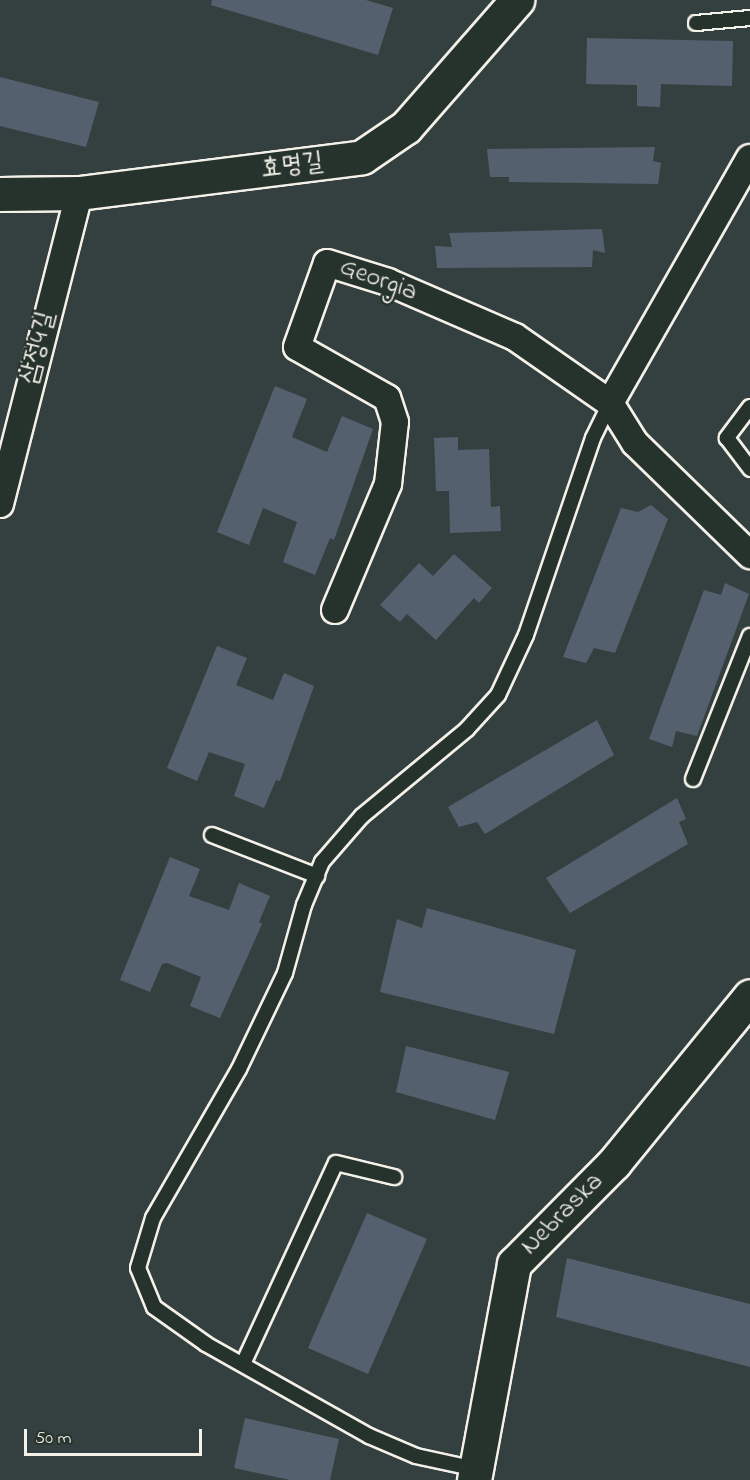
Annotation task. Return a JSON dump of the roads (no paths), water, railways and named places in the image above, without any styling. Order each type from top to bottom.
[{"type":"street","name":"효명길","points":[[0,194],[79,193],[362,157],[406,127],[518,0]]},
{"type":"street","points":[[610,403],[750,158]]},
{"type":"street","name":"삼정4길","points":[[0,504],[79,193]]},
{"type":"street","name":"Georgia","points":[[335,610],[388,484],[395,422],[387,398],[297,347],[327,263],[388,282],[515,337],[610,403],[635,443],[750,555]]},
{"type":"street","name":"Nebraska","points":[[475,1475],[514,1264],[614,1163],[750,996]]},
{"type":"lane","points":[[696,23],[750,18]]},
{"type":"lane","points":[[475,1475],[416,1456],[369,1436],[243,1364],[154,1307],[138,1268],[153,1218],[239,1069],[285,973],[322,861],[362,816],[467,729],[498,695],[526,634],[593,438],[610,403]]},
{"type":"lane","points":[[750,407],[727,438],[750,469]]},
{"type":"lane","points":[[693,779],[750,636]]},
{"type":"lane","points":[[212,835],[317,876]]},
{"type":"lane","points":[[243,1364],[336,1163],[394,1177]]}]
